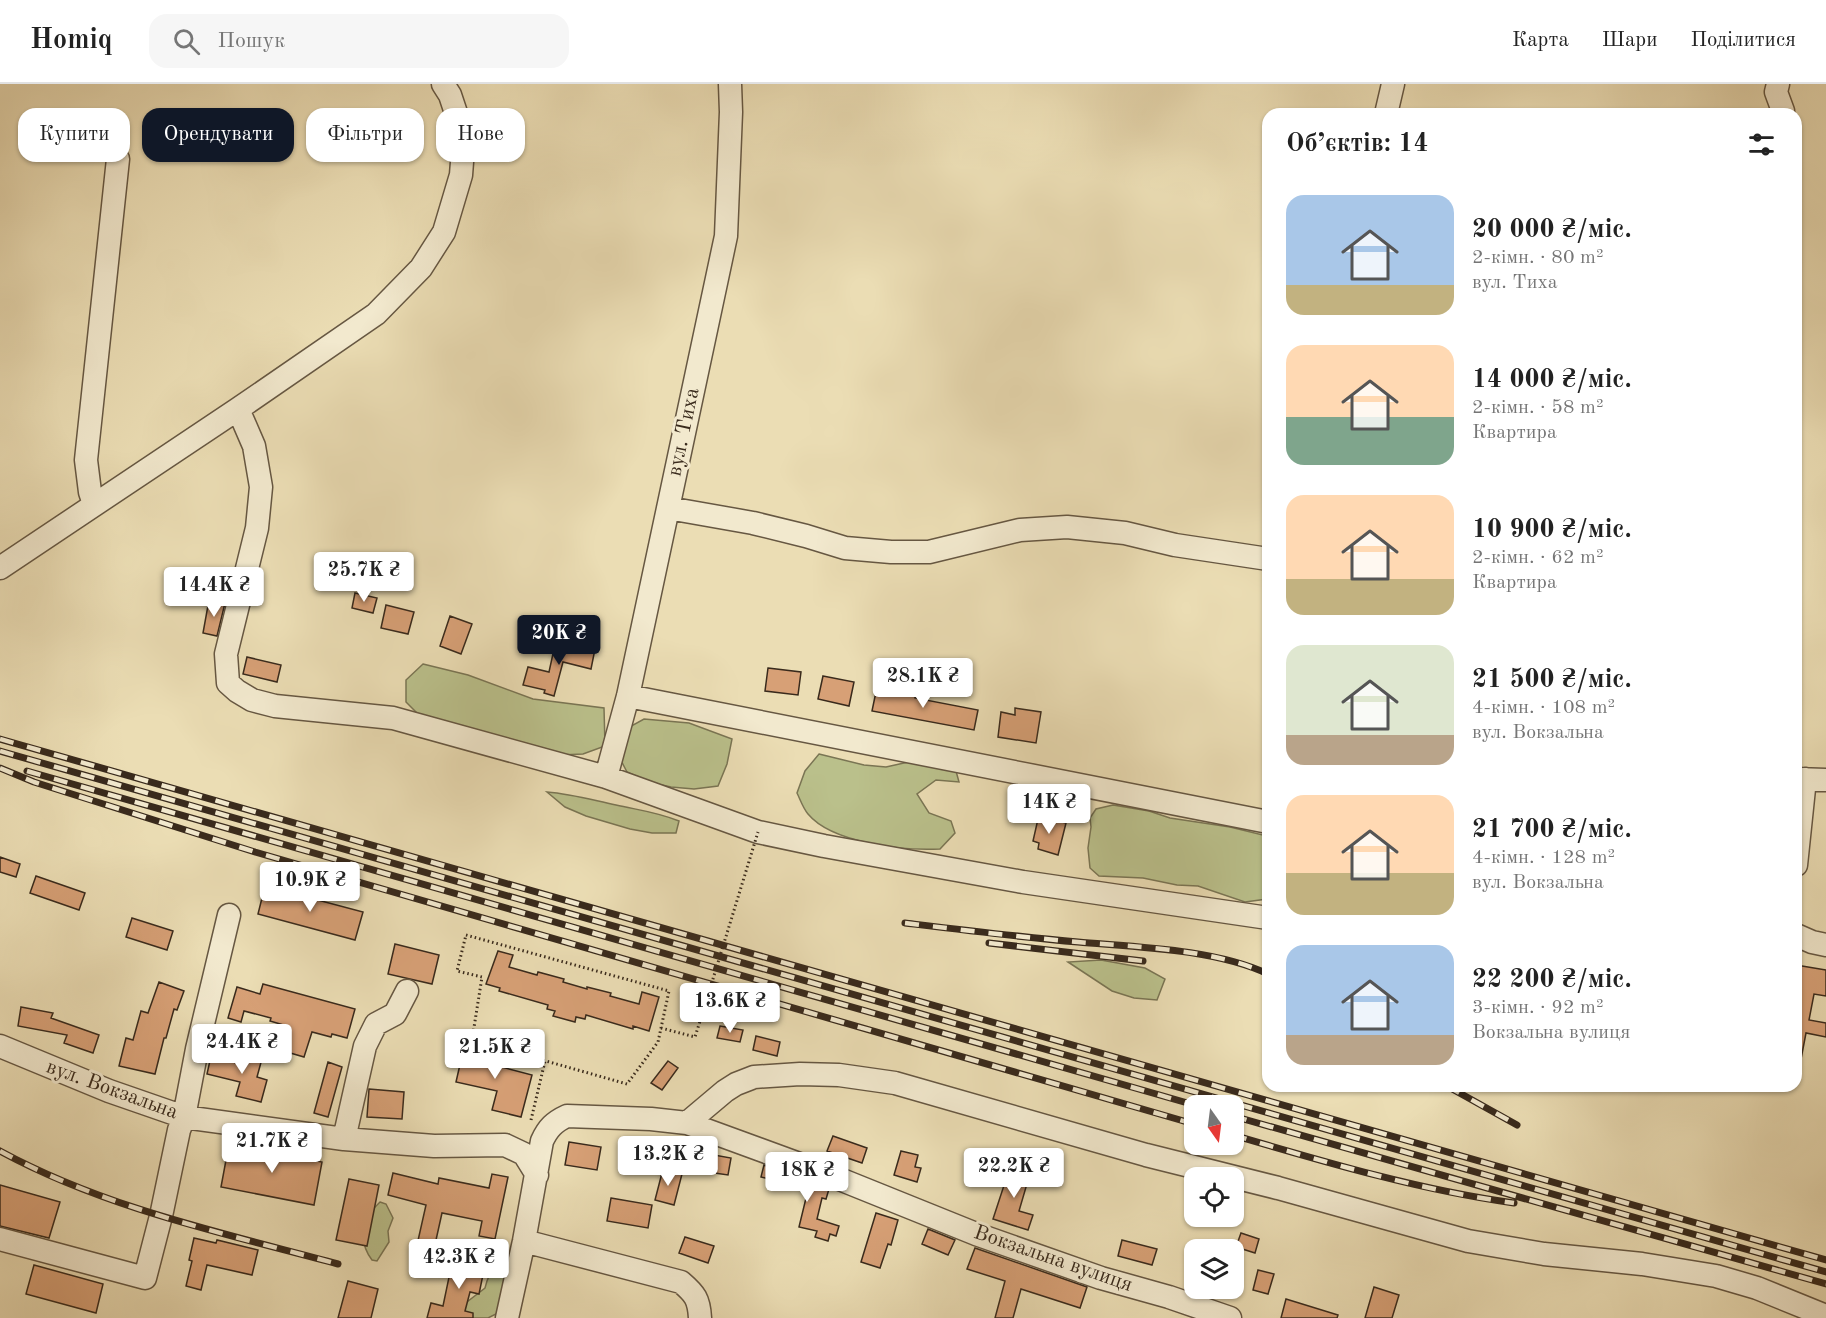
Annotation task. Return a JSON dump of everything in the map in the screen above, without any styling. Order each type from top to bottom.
[{"type":"street","points":[[0,568],[376,314],[421,268],[444,232],[461,175],[464,149],[461,128],[450,95],[443,84]]},
{"type":"street","name":"вул. Тиха","points":[[606,777],[628,696],[726,236],[730,84]]},
{"type":"street","points":[[1387,108],[1393,84]]},
{"type":"street","points":[[1778,84],[1776,92],[1782,108]]},
{"type":"street","points":[[94,504],[86,460],[118,162]]},
{"type":"street","points":[[238,409],[255,446],[261,488],[257,528],[226,654],[226,670],[228,682],[252,700],[275,706],[393,718],[606,777],[758,832],[1023,882],[1262,917]]},
{"type":"street","points":[[668,508],[753,523],[845,548],[891,552],[929,552],[1020,530],[1067,527],[1125,533],[1175,544],[1262,557]]},
{"type":"street","points":[[628,696],[1262,821]]},
{"type":"street","points":[[1802,826],[1809,779]]},
{"type":"street","points":[[0,1239],[145,1278],[229,915]]},
{"type":"street","points":[[1802,938],[1826,945]]},
{"type":"street","points":[[344,1139],[365,1046],[376,1024],[395,1014],[407,991]]},
{"type":"street","name":"вул. Вокзальна","points":[[0,1046],[36,1063],[109,1091],[184,1116],[344,1139],[434,1146],[505,1145],[524,1154]]},
{"type":"street","points":[[687,1123],[725,1091],[754,1077],[800,1074],[839,1075],[895,1083],[1146,1155],[1278,1188],[1468,1241],[1544,1254],[1642,1263],[1716,1276],[1757,1288],[1826,1316]]},
{"type":"street","name":"Вокзальна вулиця","points":[[507,1318],[525,1240],[542,1141],[547,1130],[555,1121],[567,1116],[651,1119],[687,1123],[832,1176],[976,1234],[1101,1278],[1230,1318]]},
{"type":"street","points":[[524,1154],[537,1175]]},
{"type":"street","points":[[525,1240],[681,1281],[694,1293],[699,1306],[700,1318]]},
{"type":"path","points":[[661,1028],[695,1037],[758,832]]},
{"type":"path","points":[[466,935],[669,991],[658,1042],[627,1084],[545,1061],[472,1040],[482,978],[457,970],[466,935]]},
{"type":"path","points":[[524,1154],[545,1061]]},
{"type":"green space","points":[[423,664],[468,675],[533,699],[604,708],[605,746],[583,754],[560,755],[423,719],[406,702],[406,680]]},
{"type":"green space","points":[[644,719],[689,723],[732,739],[727,764],[718,786],[694,789],[671,787],[648,782],[627,772],[616,751],[624,730]]},
{"type":"green space","points":[[819,754],[864,765],[886,767],[931,757],[953,760],[959,782],[936,780],[917,794],[929,813],[951,821],[955,833],[940,849],[908,848],[851,838],[819,824],[806,812],[797,793],[805,771]]},
{"type":"green space","points":[[547,792],[663,815],[679,821],[676,833],[652,833],[630,829],[586,816],[565,807]]},
{"type":"green space","points":[[1113,805],[1262,835],[1262,900],[1245,902],[1198,886],[1177,885],[1143,878],[1099,876],[1090,868],[1088,848],[1090,818],[1096,809]]},
{"type":"green space","points":[[1101,960],[1145,968],[1165,979],[1157,1000],[1134,998],[1112,991],[1068,962]]},
{"type":"green space","points":[[380,1202],[386,1204],[393,1218],[388,1231],[389,1242],[377,1261],[372,1260],[367,1253],[363,1237],[369,1215]]},
{"type":"green space","points":[[494,1264],[499,1264],[509,1277],[498,1313],[488,1318],[465,1318],[463,1305],[485,1288]]},
{"type":"building","points":[[355,593],[377,598],[373,613],[352,608]]},
{"type":"building","points":[[209,600],[225,603],[217,636],[203,633]]},
{"type":"building","points":[[386,605],[414,612],[408,634],[381,628]]},
{"type":"building","points":[[450,616],[472,624],[461,654],[440,646]]},
{"type":"building","points":[[556,640],[595,649],[591,669],[563,662],[554,696],[544,693],[545,690],[523,685],[528,667],[549,672]]},
{"type":"building","points":[[247,657],[281,665],[277,682],[243,674]]},
{"type":"building","points":[[768,668],[801,672],[798,695],[765,691]]},
{"type":"building","points":[[823,676],[854,682],[849,706],[818,699]]},
{"type":"building","points":[[877,687],[915,695],[915,698],[978,710],[974,730],[872,711]]},
{"type":"building","points":[[1015,708],[1041,712],[1036,743],[998,737],[1001,712],[1015,715]]},
{"type":"building","points":[[1045,818],[1066,823],[1058,855],[1038,849],[1039,843],[1033,841],[1038,819],[1045,821]]},
{"type":"building","points":[[0,857],[20,864],[16,877],[0,872]]},
{"type":"building","points":[[36,876],[85,893],[79,910],[30,893]]},
{"type":"building","points":[[265,886],[363,912],[355,940],[258,914]]},
{"type":"building","points":[[132,918],[173,931],[167,950],[126,937]]},
{"type":"building","points":[[395,944],[439,955],[432,984],[388,974]]},
{"type":"building","points":[[498,951],[513,955],[509,967],[537,975],[538,972],[564,979],[563,982],[611,993],[610,996],[639,1004],[642,992],[659,997],[649,1031],[633,1026],[633,1029],[586,1015],[585,1019],[576,1017],[575,1022],[553,1016],[555,1011],[547,1009],[548,1005],[499,991],[500,988],[486,984]]},
{"type":"building","points":[[1802,966],[1826,970],[1826,996],[1814,994],[1809,1020],[1826,1023],[1826,1037],[1806,1033],[1802,1054]]},
{"type":"building","points":[[159,982],[184,991],[177,1010],[174,1009],[155,1074],[119,1066],[126,1038],[133,1040],[141,1011],[148,1013]]},
{"type":"building","points":[[263,984],[355,1009],[347,1038],[312,1032],[304,1057],[280,1050],[287,1026],[270,1021],[271,1018],[244,1011],[241,1022],[228,1018],[237,987],[260,994]]},
{"type":"building","points":[[21,1007],[53,1013],[51,1018],[99,1035],[93,1053],[64,1043],[67,1035],[18,1026]]},
{"type":"building","points":[[720,1026],[743,1030],[740,1042],[717,1038]]},
{"type":"building","points":[[756,1036],[780,1042],[777,1056],[753,1050]]},
{"type":"building","points":[[464,1047],[497,1054],[494,1065],[532,1075],[521,1117],[492,1110],[497,1091],[456,1082]]},
{"type":"building","points":[[248,1051],[263,1055],[257,1077],[267,1080],[261,1102],[236,1096],[240,1082],[207,1074],[211,1056],[244,1065]]},
{"type":"building","points":[[668,1061],[678,1068],[662,1090],[651,1083]]},
{"type":"building","points":[[328,1062],[342,1067],[328,1117],[314,1113]]},
{"type":"building","points":[[369,1089],[404,1092],[402,1119],[367,1117]]},
{"type":"building","points":[[833,1136],[867,1148],[862,1163],[827,1151]]},
{"type":"building","points":[[569,1142],[601,1147],[597,1170],[565,1165]]},
{"type":"building","points":[[229,1144],[322,1162],[314,1205],[221,1187]]},
{"type":"building","points":[[901,1151],[918,1155],[915,1167],[921,1168],[917,1182],[894,1175]]},
{"type":"building","points":[[971,1152],[987,1156],[981,1177],[965,1172]]},
{"type":"building","points":[[703,1153],[731,1158],[728,1175],[701,1171]]},
{"type":"building","points":[[1011,1164],[1031,1170],[1019,1211],[1033,1215],[1028,1230],[993,1219]]},
{"type":"building","points":[[764,1165],[829,1189],[826,1199],[822,1198],[817,1219],[839,1226],[836,1236],[830,1234],[828,1241],[815,1237],[817,1231],[799,1227],[807,1194],[804,1193],[805,1187],[761,1177]]},
{"type":"building","points":[[663,1169],[682,1174],[674,1205],[655,1200]]},
{"type":"building","points":[[393,1173],[438,1184],[439,1178],[489,1188],[492,1174],[508,1177],[495,1239],[479,1236],[482,1221],[442,1213],[434,1249],[417,1245],[426,1205],[388,1195]]},
{"type":"building","points":[[349,1179],[379,1185],[367,1246],[336,1240]]},
{"type":"building","points":[[0,1185],[60,1202],[49,1238],[0,1226]]},
{"type":"building","points":[[611,1198],[652,1205],[648,1228],[607,1221]]},
{"type":"building","points":[[876,1213],[898,1220],[891,1245],[888,1244],[880,1268],[861,1262]]},
{"type":"building","points":[[928,1229],[955,1240],[948,1255],[922,1244]]},
{"type":"building","points":[[1241,1233],[1259,1239],[1255,1253],[1244,1250],[1244,1239],[1239,1239]]},
{"type":"building","points":[[685,1237],[714,1246],[708,1263],[679,1253]]},
{"type":"building","points":[[194,1238],[216,1243],[217,1240],[258,1250],[252,1275],[207,1265],[201,1290],[186,1286],[192,1261],[189,1260]]},
{"type":"building","points":[[1122,1240],[1157,1249],[1152,1265],[1118,1256]]},
{"type":"building","points":[[975,1248],[1087,1287],[1080,1308],[1021,1289],[1013,1318],[995,1318],[1005,1281],[967,1269]]},
{"type":"building","points":[[453,1258],[485,1265],[479,1294],[470,1292],[465,1311],[473,1313],[473,1318],[427,1318],[431,1303],[443,1306]]},
{"type":"building","points":[[34,1265],[103,1284],[96,1313],[26,1294]]},
{"type":"building","points":[[1258,1270],[1274,1274],[1268,1294],[1253,1290]]},
{"type":"building","points":[[348,1281],[378,1289],[371,1318],[338,1318]]},
{"type":"building","points":[[1374,1287],[1399,1295],[1392,1318],[1365,1318]]},
{"type":"building","points":[[1286,1299],[1338,1315],[1337,1318],[1281,1318]]},
{"type":"railway","points":[[0,739],[1826,1260]]},
{"type":"railway","points":[[0,751],[1826,1272]]},
{"type":"railway","points":[[0,768],[34,782],[255,852],[1184,1121]]},
{"type":"railway","points":[[27,771],[1184,1102]]},
{"type":"railway","points":[[905,923],[1035,938],[1175,950],[1224,959],[1262,972]]},
{"type":"railway","points":[[989,943],[1143,961]]},
{"type":"railway","points":[[1458,1092],[1517,1125]]},
{"type":"railway","points":[[1244,1119],[1826,1284]]},
{"type":"railway","points":[[1244,1138],[1408,1183],[1514,1203]]},
{"type":"railway","points":[[0,1151],[40,1171],[123,1204],[208,1230],[338,1264]]}]
